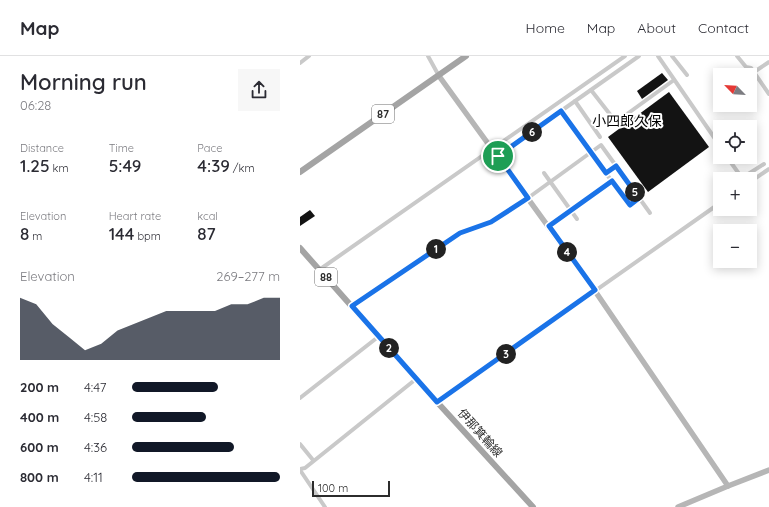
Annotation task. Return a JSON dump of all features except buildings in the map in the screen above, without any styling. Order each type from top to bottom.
[{"type":"main road","name":"87","points":[[300,172],[466,56]]},
{"type":"main road","name":"伊那箕輪線","points":[[300,248],[378,337],[533,507]]},
{"type":"street","points":[[300,62],[309,56]]},
{"type":"street","points":[[428,56],[439,76],[595,290],[728,486]]},
{"type":"street","points":[[319,270],[625,56]]},
{"type":"street","points":[[498,156],[638,56]]},
{"type":"street","points":[[658,56],[713,136]]},
{"type":"street","points":[[672,56],[687,75]]},
{"type":"street","points":[[737,56],[746,66],[751,68]]},
{"type":"street","points":[[757,70],[769,62]]},
{"type":"street","points":[[757,76],[769,94]]},
{"type":"street","points":[[591,90],[616,122],[674,80]]},
{"type":"street","points":[[575,101],[600,137]]},
{"type":"street","points":[[561,111],[630,205],[639,198]]},
{"type":"street","points":[[352,306],[460,233],[491,222],[528,198],[602,145],[650,213]]},
{"type":"street","points":[[732,164],[742,178],[764,164]]},
{"type":"street","points":[[606,173],[616,166]]},
{"type":"street","points":[[757,177],[769,169]]},
{"type":"street","points":[[544,173],[577,219]]},
{"type":"street","points":[[549,226],[612,181]]},
{"type":"street","points":[[437,402],[713,208]]},
{"type":"street","points":[[300,398],[378,337]]},
{"type":"street","points":[[325,507],[300,470],[305,468],[313,460],[416,379]]},
{"type":"street","points":[[300,444],[313,460]]},
{"type":"street","points":[[678,507],[769,470]]},
{"type":"district","name":"小四郎久保","points":[[627,121]]},
{"type":"route","points":[[561,111],[606,173],[616,166],[639,198],[630,205],[612,181],[549,226],[595,290],[437,402],[352,306],[460,233],[491,222],[528,198],[498,156],[561,111]]}]
